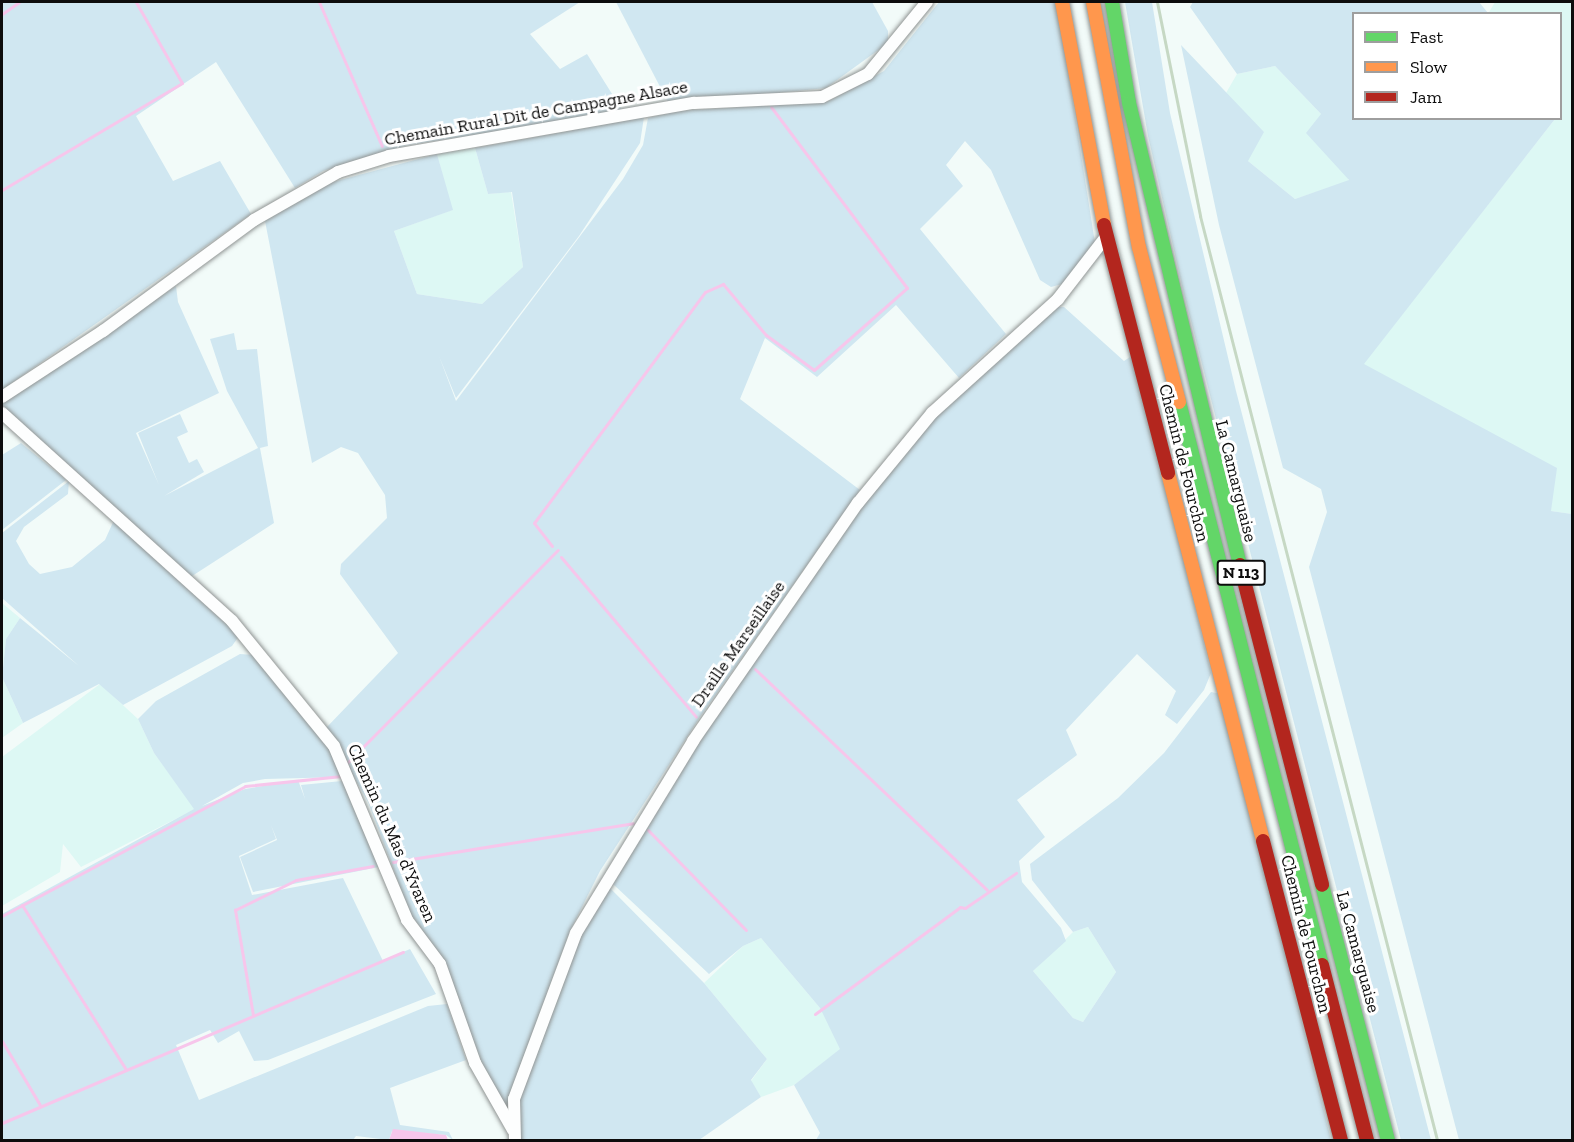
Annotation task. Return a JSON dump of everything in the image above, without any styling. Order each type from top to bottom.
[{"type":"main road","name":"Chemin de Fourchon","points":[[1062,2],[1106,237],[1341,1140]]},
{"type":"main road","name":"La Camarguaise","points":[[1093,2],[1139,247],[1367,1140]]},
{"type":"main road","name":"La Camarguaise","points":[[1112,2],[1129,103],[1175,311],[1388,1140]]},
{"type":"street","name":"Chemain Rural Dit de Campagne Alsace","points":[[2,397],[103,332],[254,220],[338,172],[435,147],[694,103],[822,97],[868,74],[927,2]]},
{"type":"street","name":"Draille Marseillaise","points":[[514,1135],[514,1099],[576,933],[693,741],[865,494],[932,413],[1058,299],[1106,237]]},
{"type":"street","name":"Chemin du Mas d'Yvaren","points":[[2,413],[232,621],[334,746],[407,920],[440,964],[475,1063],[514,1135]]},
{"type":"shaded area","points":[[2,2],[580,2],[530,34],[560,69],[587,54],[624,113],[407,145],[323,171],[295,188],[216,62],[136,116],[173,181],[220,161],[251,214],[2,390]]},
{"type":"shaded area","points":[[616,2],[872,2],[888,31],[888,43],[826,88],[669,104]]},
{"type":"shaded area","points":[[939,2],[1057,2],[1095,243],[1062,284],[1051,287],[1040,280],[991,170],[965,141],[946,165],[963,186],[920,229],[1006,334],[959,378],[896,305],[817,377],[765,338],[740,399],[860,490],[700,717],[600,871],[570,931],[515,1080],[508,1112],[484,1068],[432,944],[410,913],[368,802],[326,728],[398,653],[340,574],[341,564],[387,518],[385,495],[358,453],[341,447],[312,463],[265,221],[329,183],[437,154],[453,210],[394,231],[417,294],[482,304],[523,267],[512,192],[488,194],[475,148],[644,117],[640,143],[579,236],[456,398],[439,356],[456,401],[623,179],[643,145],[648,118],[677,111],[827,102],[884,71]]},
{"type":"shaded area","points":[[1125,2],[1152,2],[1170,113],[1236,391],[1431,1140],[1401,1140],[1183,290],[1148,136]]},
{"type":"shaded area","points":[[1193,2],[1479,2],[1487,12],[1352,12],[1352,120],[1554,120],[1364,364],[1557,468],[1551,511],[1572,514],[1572,1140],[1459,1140],[1309,567],[1327,512],[1321,489],[1283,468],[1219,225],[1181,45],[1264,132],[1248,161],[1295,199],[1349,180],[1306,133],[1321,114],[1275,66],[1237,74],[1190,7]]},
{"type":"shaded area","points":[[1495,2],[1572,2],[1572,514],[1551,511],[1359,369],[1554,120],[1562,120],[1562,12],[1489,12]]},
{"type":"shaded area","points":[[1275,66],[1321,114],[1349,181],[1295,199],[1248,161],[1226,93],[1237,74]]},
{"type":"shaded area","points":[[475,148],[488,194],[511,192],[523,267],[482,304],[417,294],[394,231],[452,210],[437,154]]},
{"type":"shaded area","points":[[176,286],[178,302],[219,393],[136,433],[159,485],[138,433],[180,414],[188,432],[177,437],[189,463],[197,459],[204,472],[164,496],[258,448],[227,391],[210,339],[234,333],[237,350],[257,349],[268,446],[260,448],[274,523],[189,578],[2,408],[2,403]]},
{"type":"shaded area","points":[[1055,307],[1064,307],[1124,361],[1133,355],[1211,673],[1204,690],[1177,724],[1165,715],[1176,691],[1137,654],[1066,730],[1077,755],[1017,800],[1045,837],[1019,861],[1022,882],[1061,928],[1066,941],[1033,971],[1073,1018],[1083,1022],[1116,972],[1088,927],[1073,932],[1032,880],[1030,864],[1118,798],[1164,753],[1211,692],[1221,694],[1331,1140],[816,1140],[820,1133],[794,1085],[840,1049],[820,1008],[761,938],[743,946],[709,974],[613,884],[705,728],[814,570],[916,435]]},
{"type":"shaded area","points":[[21,443],[66,480],[2,530],[2,455]]},
{"type":"shaded area","points":[[69,481],[68,494],[24,527],[16,541],[29,564],[40,574],[72,567],[105,540],[114,520],[239,636],[232,646],[123,705],[99,684],[23,723],[2,677],[6,639],[20,618],[79,666],[2,598],[2,533]]},
{"type":"shaded area","points":[[2,603],[20,618],[6,639],[2,677]]},
{"type":"shaded area","points":[[240,654],[254,655],[329,749],[343,777],[265,779],[243,783],[202,806],[245,789],[298,780],[305,799],[301,785],[342,781],[379,867],[253,892],[240,857],[277,840],[271,825],[276,839],[239,856],[252,895],[343,878],[383,961],[410,949],[436,994],[268,1060],[254,1061],[239,1031],[218,1043],[210,1030],[176,1045],[199,1100],[428,1006],[447,1004],[466,1060],[390,1088],[400,1125],[449,1132],[453,1140],[446,1135],[392,1131],[389,1140],[356,1136],[353,1140],[2,1140],[2,914],[194,809],[154,753],[138,719],[156,701]]},
{"type":"shaded area","points":[[2,677],[23,723],[2,738]]},
{"type":"shaded area","points":[[100,684],[138,719],[154,753],[195,809],[81,867],[63,844],[60,872],[2,906],[2,757]]},
{"type":"shaded area","points":[[609,887],[704,983],[767,1059],[751,1080],[761,1097],[699,1140],[518,1140],[518,1101],[575,944]]},
{"type":"shaded area","points":[[1088,927],[1116,972],[1083,1022],[1073,1018],[1033,971],[1073,932]]},
{"type":"shaded area","points":[[761,938],[820,1008],[841,1049],[794,1085],[761,1097],[751,1081],[767,1059],[704,983],[743,946]]},
{"type":"shaded area","points":[[393,1129],[446,1135],[448,1140],[389,1140]]},
{"type":"waterway","points":[[2,14],[19,2]]},
{"type":"waterway","points":[[2,190],[182,83],[136,2]]},
{"type":"waterway","points":[[319,2],[382,146]]},
{"type":"waterway","points":[[552,546],[534,523],[705,292],[723,284],[766,335],[814,370],[907,288],[771,107]]},
{"type":"waterway","points":[[346,764],[558,550]]},
{"type":"waterway","points":[[561,557],[696,717]]},
{"type":"waterway","points":[[755,669],[987,890]]},
{"type":"waterway","points":[[2,916],[245,786],[341,776]]},
{"type":"waterway","points":[[393,862],[633,823]]},
{"type":"waterway","points":[[648,830],[746,930]]},
{"type":"waterway","points":[[253,1015],[235,910],[296,880],[373,866]]},
{"type":"waterway","points":[[815,1014],[960,907],[965,908],[1016,873]]},
{"type":"waterway","points":[[22,905],[125,1068]]},
{"type":"waterway","points":[[2,1123],[403,952]]},
{"type":"waterway","points":[[2,1041],[40,1105]]},
{"type":"railway","points":[[1157,2],[1200,216],[1437,1140]]},
{"type":"traffic: fast","points":[[1112,2],[1129,103],[1240,565]]},
{"type":"traffic: fast","points":[[1179,402],[1322,965]]},
{"type":"traffic: fast","points":[[1322,885],[1388,1140]]},
{"type":"traffic: slow","points":[[1062,2],[1104,225]]},
{"type":"traffic: slow","points":[[1093,2],[1139,247],[1179,402]]},
{"type":"traffic: slow","points":[[1168,473],[1263,841]]},
{"type":"traffic: jam","points":[[1104,225],[1168,473]]},
{"type":"traffic: jam","points":[[1240,565],[1322,885]]},
{"type":"traffic: jam","points":[[1263,841],[1341,1140]]},
{"type":"traffic: jam","points":[[1322,965],[1367,1140]]}]
